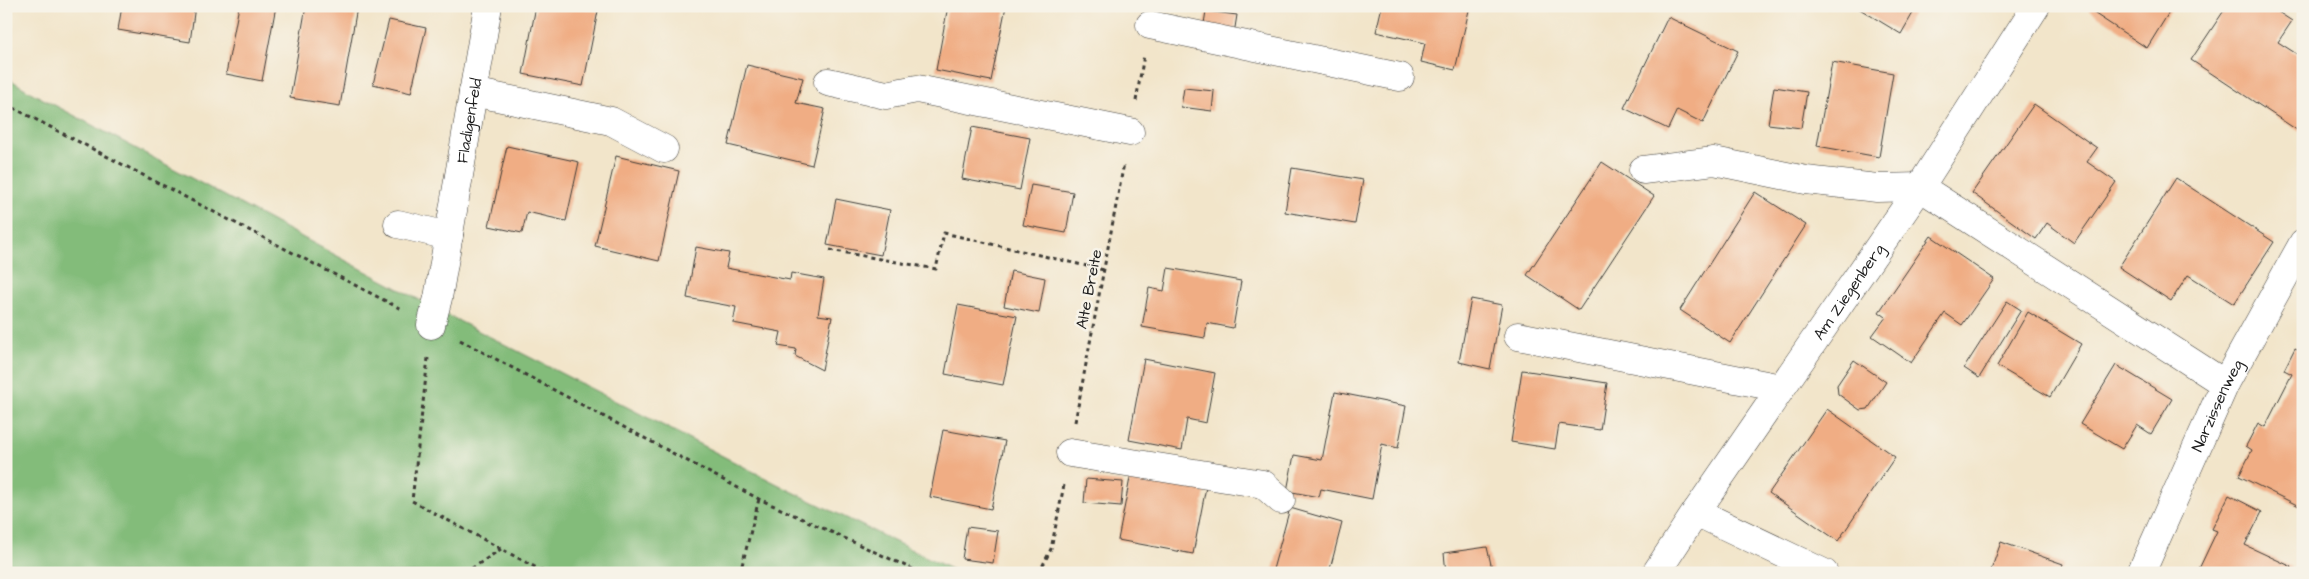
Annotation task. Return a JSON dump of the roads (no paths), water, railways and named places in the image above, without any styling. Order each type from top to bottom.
[{"type":"street","name":"Fladigenfeld","points":[[432,325],[488,6]]},
{"type":"street","name":"Am Ziegenberg","points":[[1656,573],[1920,187],[2036,6]]},
{"type":"street","points":[[1150,25],[1400,77]]},
{"type":"street","points":[[828,82],[886,95],[917,89],[1130,132]]},
{"type":"street","points":[[473,92],[611,121],[664,149]]},
{"type":"street","points":[[1643,170],[1714,161],[1806,180],[1877,188],[1920,187],[2225,384]]},
{"type":"street","points":[[398,224],[449,236]]},
{"type":"street","name":"Narzissenweg","points":[[2141,573],[2225,384],[2303,243]]},
{"type":"street","points":[[1518,336],[1781,388]]},
{"type":"street","points":[[1070,452],[1263,484],[1281,500]]},
{"type":"street","points":[[1696,512],[1824,573]]}]
